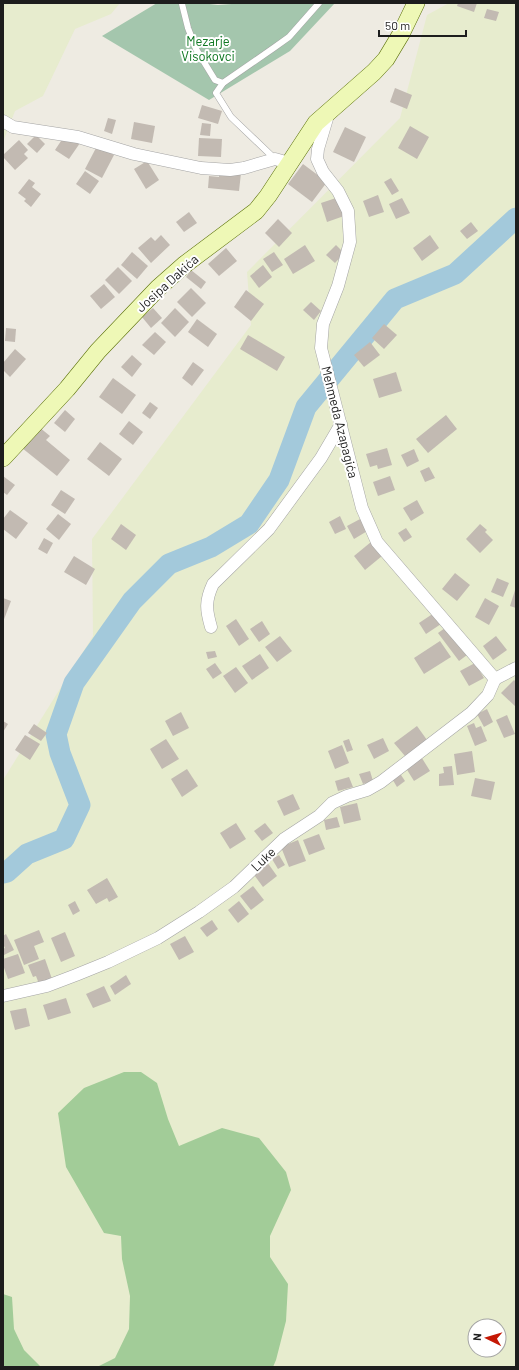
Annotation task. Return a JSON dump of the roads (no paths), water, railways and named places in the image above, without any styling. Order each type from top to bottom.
[{"type":"main road","name":"Josipa Dakića","points":[[3,458],[67,389],[98,351],[158,288],[184,265],[217,242],[256,210],[268,196],[282,161],[316,123],[374,72],[386,59],[401,34],[416,3]]},
{"type":"street","name":"Mehmeda Azapagića","points":[[330,111],[318,149],[317,159],[323,172],[338,191],[348,211],[350,242],[338,286],[322,324],[320,348],[362,508],[378,542],[495,679]]},
{"type":"street","points":[[3,122],[13,126],[78,137],[134,154],[201,168],[230,170],[282,161]]},
{"type":"street","points":[[211,627],[206,610],[208,595],[213,584],[269,529],[321,458],[341,424]]},
{"type":"street","points":[[495,679],[516,668]]},
{"type":"street","name":"Luke","points":[[3,996],[47,986],[101,965],[158,938],[199,912],[234,887],[284,839],[319,816],[332,803],[347,796],[367,790],[381,782],[471,713],[488,695],[495,679]]},
{"type":"lane","points":[[282,161],[231,117],[216,93],[222,83],[289,37],[318,3]]},
{"type":"lane","points":[[182,4],[188,28],[196,49],[215,80],[222,83]]},
{"type":"waterway","points":[[3,873],[7,872],[27,854],[64,839],[80,805],[60,753],[56,734],[74,683],[132,601],[169,564],[211,547],[249,524],[279,480],[306,407],[395,299],[455,274],[516,218]]},
{"type":"park label","name":"Mezarje Visokovci","points":[[208,48]]}]
